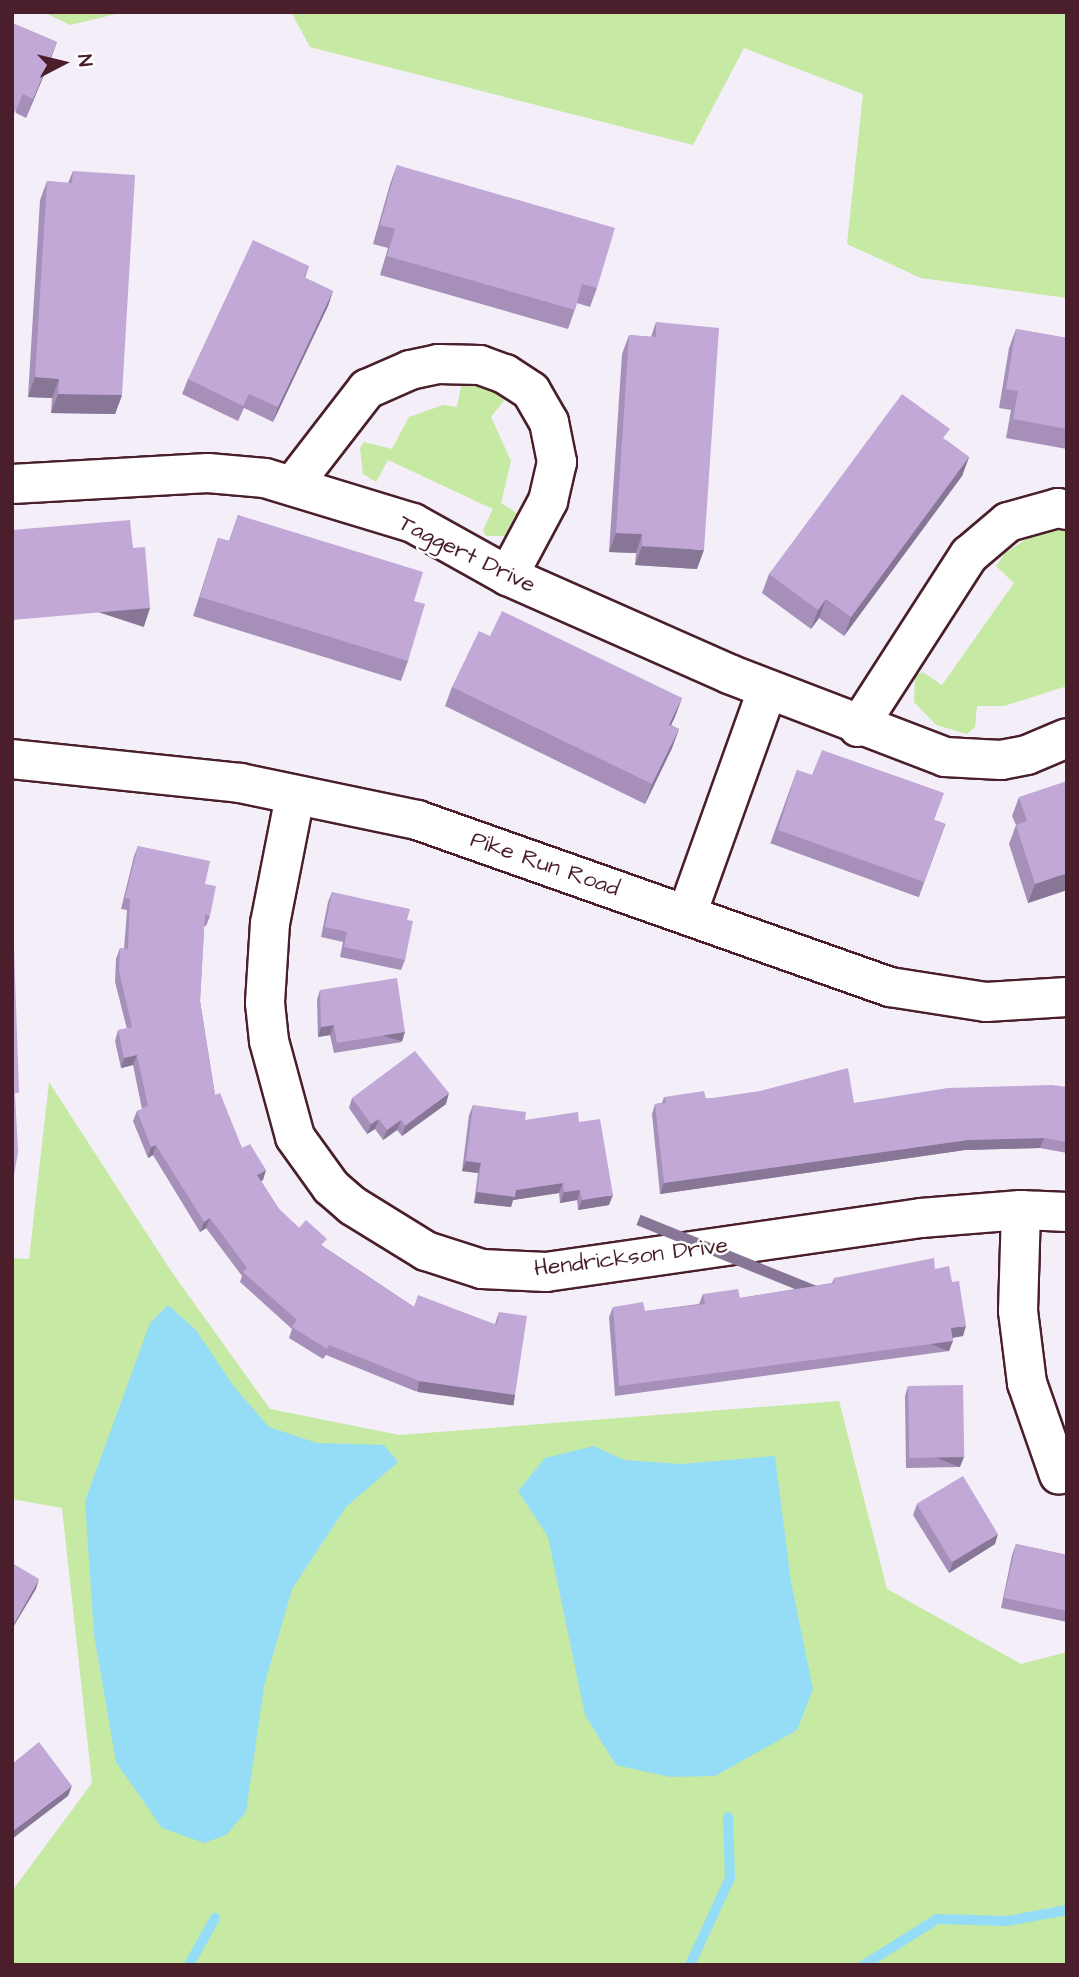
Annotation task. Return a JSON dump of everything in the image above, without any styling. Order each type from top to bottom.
[{"type":"street","points":[[292,486],[368,389],[410,370],[438,364],[480,365],[505,374],[531,391],[549,422],[557,463],[548,501],[508,576]]},
{"type":"street","name":"Taggert Drive","points":[[12,484],[208,472],[265,478],[413,523],[508,576],[767,691],[858,727],[945,757],[1002,760],[1067,738]]},
{"type":"street","points":[[858,727],[969,555],[1008,522],[1058,508],[1067,510]]},
{"type":"street","points":[[687,914],[767,691]]},
{"type":"street","name":"Pike Run Road","points":[[12,759],[158,772],[417,820],[890,987],[986,1002],[1032,1003],[1067,997]]},
{"type":"street","name":"Hendrickson Drive","points":[[295,796],[270,923],[265,1003],[269,1041],[295,1138],[345,1200],[426,1251],[482,1269],[546,1272],[921,1218],[1021,1210],[1067,1212]]},
{"type":"street","points":[[1021,1210],[1018,1311],[1027,1383],[1059,1475]]},
{"type":"green space","points":[[43,12],[124,12],[70,25]]},
{"type":"green space","points":[[291,12],[1067,12],[1067,298],[921,278],[847,244],[863,94],[744,48],[693,145],[310,47]]},
{"type":"green space","points":[[471,379],[506,398],[491,417],[511,461],[501,503],[523,517],[518,528],[505,536],[486,536],[483,530],[493,509],[388,460],[376,482],[363,474],[360,448],[364,442],[392,449],[409,417],[443,405],[457,407],[462,382]]},
{"type":"green space","points":[[1067,528],[1067,686],[1004,706],[977,706],[975,727],[967,734],[936,725],[914,702],[915,676],[923,672],[942,685],[1014,583],[996,566],[1005,553],[1036,533]]},
{"type":"green space","points":[[49,1082],[171,1271],[270,1409],[399,1435],[839,1401],[887,1589],[1021,1664],[1067,1652],[1067,1965],[12,1965],[12,1891],[92,1783],[62,1508],[12,1499],[12,1258],[29,1259]]},
{"type":"water","points":[[168,1305],[196,1330],[235,1388],[269,1427],[317,1443],[384,1445],[398,1462],[346,1507],[292,1589],[264,1686],[246,1812],[226,1835],[204,1843],[162,1828],[116,1762],[94,1635],[85,1501],[150,1323]]},
{"type":"water","points":[[594,1446],[624,1460],[681,1464],[775,1456],[791,1582],[813,1689],[797,1730],[715,1776],[670,1777],[616,1765],[585,1715],[548,1537],[518,1491],[545,1458]]},
{"type":"building","points":[[12,23],[57,42],[33,99],[23,94],[12,119]]},
{"type":"building","points":[[397,165],[615,228],[597,288],[582,284],[575,310],[387,256],[395,229],[380,225]]},
{"type":"building","points":[[73,171],[135,175],[122,395],[58,394],[59,379],[35,377],[47,181],[72,183]]},
{"type":"building","points":[[253,240],[309,266],[304,277],[333,291],[278,407],[249,394],[243,406],[188,379]]},
{"type":"building","points":[[656,322],[719,328],[704,550],[642,546],[642,534],[616,533],[629,335],[656,337]]},
{"type":"building","points":[[1016,329],[1067,338],[1067,429],[1013,419],[1018,391],[1006,389]]},
{"type":"building","points":[[902,394],[950,429],[943,438],[969,457],[851,617],[826,599],[818,610],[769,574]]},
{"type":"building","points":[[238,515],[423,572],[414,601],[425,604],[408,661],[200,597],[218,538],[230,541]]},
{"type":"building","points":[[130,520],[133,548],[145,547],[150,608],[12,620],[12,530]]},
{"type":"building","points":[[502,611],[682,698],[669,725],[679,729],[652,784],[452,687],[479,631],[490,636]]},
{"type":"building","points":[[822,750],[944,793],[934,820],[945,824],[924,882],[778,830],[797,770],[812,775]]},
{"type":"building","points":[[1067,781],[1067,873],[1035,884],[1016,825],[1027,821],[1019,797]]},
{"type":"building","points":[[138,846],[210,861],[205,884],[216,886],[210,916],[205,915],[200,1001],[215,1095],[220,1093],[242,1148],[250,1144],[266,1170],[257,1175],[279,1209],[299,1228],[306,1220],[327,1239],[321,1245],[414,1307],[418,1295],[497,1325],[499,1312],[527,1316],[515,1395],[419,1381],[329,1345],[327,1349],[292,1327],[297,1320],[243,1272],[247,1268],[210,1218],[204,1222],[156,1145],[151,1147],[137,1111],[148,1106],[137,1055],[124,1058],[118,1030],[132,1027],[119,971],[120,948],[128,949],[130,899],[125,898]]},
{"type":"building","points":[[12,888],[19,1093],[15,1093],[18,1152],[13,1181]]},
{"type":"building","points":[[332,892],[410,909],[407,920],[413,921],[405,960],[344,947],[347,932],[325,927]]},
{"type":"building","points":[[397,978],[405,1032],[337,1043],[334,1025],[321,1027],[320,990]]},
{"type":"building","points":[[415,1051],[449,1093],[405,1126],[401,1120],[387,1130],[379,1119],[371,1124],[352,1098]]},
{"type":"building","points":[[848,1068],[854,1103],[948,1088],[1052,1085],[1067,1087],[1067,1142],[1044,1138],[968,1140],[664,1183],[655,1104],[666,1103],[664,1097],[704,1091],[706,1099],[760,1091]]},
{"type":"building","points":[[473,1105],[526,1112],[525,1120],[578,1112],[579,1122],[600,1119],[613,1195],[582,1200],[580,1190],[564,1192],[563,1183],[516,1190],[515,1197],[477,1192],[481,1163],[466,1161]]},
{"type":"building","points":[[934,1258],[935,1269],[949,1266],[952,1282],[959,1281],[966,1326],[951,1328],[953,1341],[619,1386],[613,1307],[643,1302],[645,1311],[705,1304],[703,1294],[738,1289],[740,1298],[834,1283],[834,1278]]},
{"type":"building","points":[[963,1385],[964,1457],[909,1458],[908,1386]]},
{"type":"building","points":[[963,1476],[998,1534],[952,1562],[917,1504]]},
{"type":"building","points":[[1016,1544],[1067,1555],[1067,1611],[1004,1598]]},
{"type":"building","points":[[12,1563],[39,1579],[14,1623],[12,1622]]},
{"type":"building","points":[[39,1742],[72,1786],[14,1830],[12,1764]]},
{"type":"waterway","points":[[690,1965],[730,1878],[728,1817]]},
{"type":"waterway","points":[[864,1965],[937,1919],[1007,1921],[1067,1910]]},
{"type":"waterway","points":[[189,1965],[215,1918]]}]
